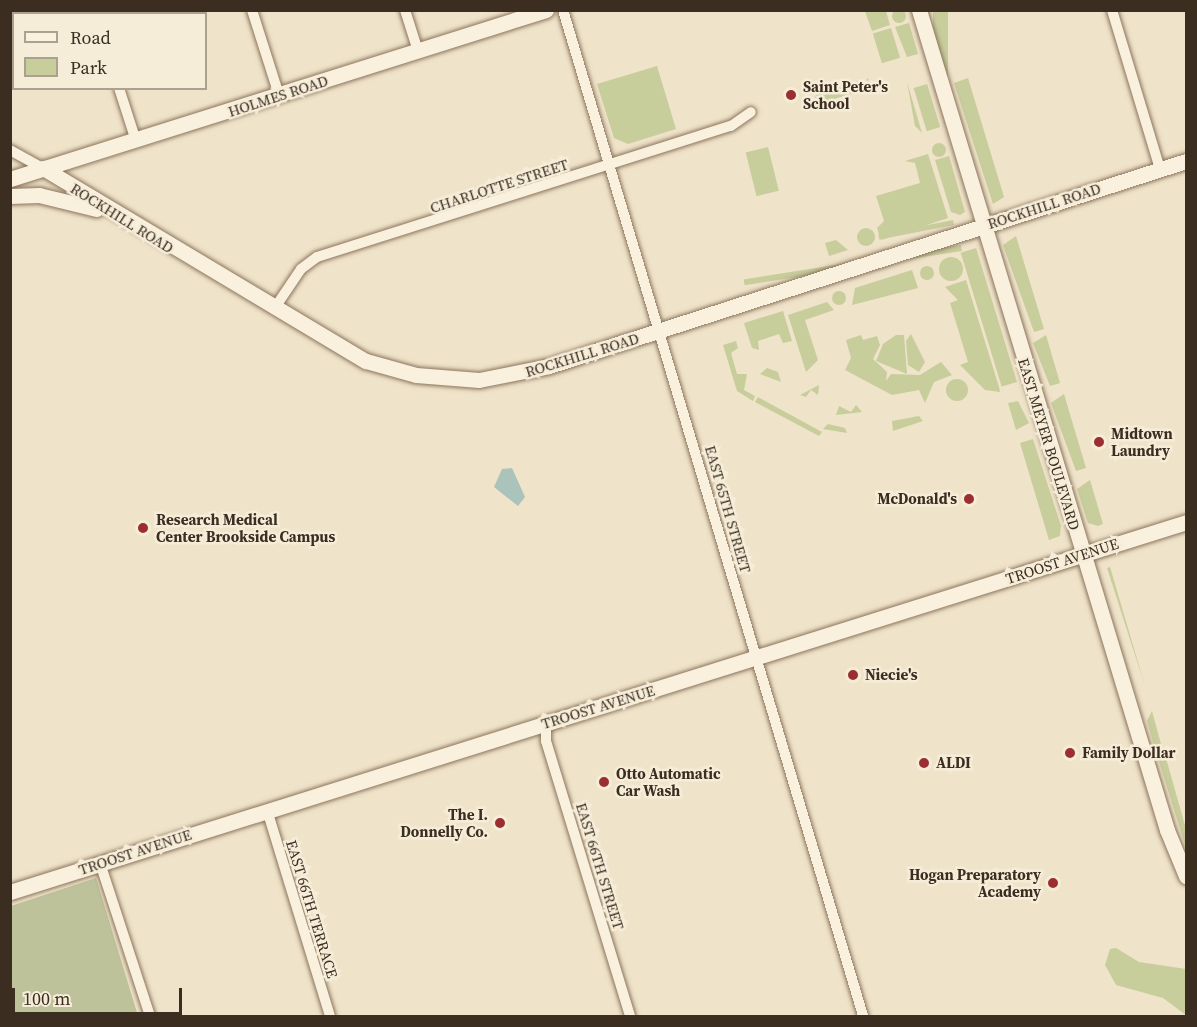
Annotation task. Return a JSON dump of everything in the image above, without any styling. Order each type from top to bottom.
[{"type":"main road","name":"HOLMES ROAD","points":[[10,179],[546,10]]},
{"type":"main road","name":"EAST MEYER BOULEVARD","points":[[919,10],[1082,555],[1186,876]]},
{"type":"main road","name":"ROCKHILL ROAD","points":[[43,168],[118,217],[366,361],[444,379],[516,375],[660,331],[1186,161]]},
{"type":"main road","points":[[10,196],[71,201],[118,217]]},
{"type":"main road","name":"TROOST AVENUE","points":[[10,892],[1186,522]]},
{"type":"street","points":[[252,10],[279,95]]},
{"type":"street","points":[[405,10],[418,51]]},
{"type":"street","name":"EAST 65TH STREET","points":[[563,10],[863,1017]]},
{"type":"street","points":[[1112,10],[1160,169]]},
{"type":"street","points":[[120,90],[136,141]]},
{"type":"street","name":"CHARLOTTE STREET","points":[[274,309],[301,269],[317,257],[731,126],[751,112]]},
{"type":"street","name":"ROCKHILL ROAD","points":[[10,150],[43,168]]},
{"type":"street","name":"EAST 66TH STREET","points":[[546,723],[546,741],[630,1017]]},
{"type":"street","name":"EAST 66TH TERRACE","points":[[267,810],[330,1017]]},
{"type":"street","points":[[100,863],[150,1017]]},
{"type":"green space","points":[[896,9],[902,9],[906,16],[902,23],[896,23],[892,19],[892,13]]},
{"type":"green space","points":[[865,11],[886,11],[890,25],[872,31]]},
{"type":"green space","points":[[933,11],[948,11],[948,84],[933,84]]},
{"type":"green space","points":[[909,23],[918,54],[907,57],[895,27]]},
{"type":"green space","points":[[891,28],[900,58],[882,63],[873,34]]},
{"type":"green space","points":[[657,66],[676,129],[628,144],[614,138],[597,84]]},
{"type":"green space","points":[[868,78],[871,88],[824,102],[822,107],[812,103],[817,94],[859,81],[862,85]]},
{"type":"green space","points":[[968,78],[1004,197],[993,204],[954,83]]},
{"type":"green space","points":[[907,82],[922,133],[915,126]]},
{"type":"green space","points":[[927,84],[940,127],[927,131],[914,88]]},
{"type":"green space","points":[[936,143],[942,143],[946,150],[942,157],[936,157],[932,153],[932,147]]},
{"type":"green space","points":[[768,147],[779,191],[757,196],[746,153]]},
{"type":"green space","points":[[928,154],[948,218],[881,240],[877,228],[884,221],[876,196],[920,183],[915,163],[905,161]]},
{"type":"green space","points":[[949,156],[965,212],[960,215],[951,212],[935,160]]},
{"type":"green space","points":[[953,220],[954,225],[879,239],[878,235]]},
{"type":"green space","points":[[866,228],[872,231],[875,237],[872,243],[866,246],[860,243],[857,237],[860,231]]},
{"type":"green space","points":[[1016,236],[1044,329],[1034,332],[1003,245]]},
{"type":"green space","points":[[836,240],[848,250],[829,256],[825,243]]},
{"type":"green space","points":[[961,245],[962,251],[745,285],[744,279]]},
{"type":"green space","points":[[976,248],[1017,382],[1002,387],[961,253]]},
{"type":"green space","points":[[951,257],[960,260],[963,269],[960,278],[951,281],[942,278],[939,269],[942,260]]},
{"type":"green space","points":[[924,266],[930,266],[934,273],[930,280],[924,280],[920,276],[920,270]]},
{"type":"green space","points":[[912,270],[918,288],[852,305],[855,288]]},
{"type":"green space","points":[[966,280],[1000,392],[985,390],[960,365],[968,362],[950,303],[958,300],[945,287]]},
{"type":"green space","points":[[836,291],[842,291],[846,298],[842,305],[836,305],[832,301],[832,295]]},
{"type":"green space","points":[[827,302],[834,310],[805,320],[818,360],[806,372],[788,315]]},
{"type":"green space","points":[[783,311],[792,341],[783,343],[779,334],[758,341],[759,350],[752,348],[744,323]]},
{"type":"green space","points":[[911,334],[925,362],[919,372],[908,365],[906,341]]},
{"type":"green space","points":[[861,335],[863,340],[877,336],[880,345],[873,359],[887,372],[886,381],[891,374],[920,375],[941,362],[952,375],[934,382],[925,403],[919,390],[892,395],[845,370],[851,358],[846,340]]},
{"type":"green space","points":[[896,335],[904,335],[907,374],[876,361],[883,344]]},
{"type":"green space","points":[[1046,335],[1060,383],[1050,386],[1033,343]]},
{"type":"green space","points":[[736,341],[738,348],[731,353],[737,374],[747,374],[744,390],[755,396],[753,401],[737,391],[723,345]]},
{"type":"green space","points":[[767,368],[778,372],[781,382],[760,374]]},
{"type":"green space","points":[[957,379],[965,382],[968,390],[965,398],[957,401],[949,398],[946,390],[949,382]]},
{"type":"green space","points":[[819,385],[818,395],[811,390],[806,397],[800,395]]},
{"type":"green space","points":[[1064,394],[1086,468],[1076,471],[1051,403]]},
{"type":"green space","points":[[758,397],[822,432],[819,436],[755,402]]},
{"type":"green space","points":[[1018,401],[1029,423],[1016,430],[1008,403]]},
{"type":"green space","points":[[856,405],[862,412],[836,415],[839,406],[851,412]]},
{"type":"green space","points":[[919,416],[923,421],[893,431],[892,421]]},
{"type":"green space","points":[[828,424],[845,428],[847,433],[823,429]]},
{"type":"green space","points":[[1033,439],[1061,526],[1060,536],[1049,540],[1020,443]]},
{"type":"green space","points":[[1090,480],[1103,524],[1098,526],[1088,523],[1077,489]]},
{"type":"green space","points":[[1110,567],[1145,686],[1107,568]]},
{"type":"green space","points":[[1152,711],[1161,744],[1155,749],[1147,721]]},
{"type":"green space","points":[[1164,751],[1186,829],[1186,848],[1156,752]]},
{"type":"green space","points":[[96,878],[138,1016],[11,1016],[11,906]]},
{"type":"green space","points":[[1116,948],[1139,962],[1186,969],[1186,1015],[1163,998],[1116,985],[1105,965],[1110,949]]},
{"type":"water","points":[[512,468],[525,497],[518,506],[494,487],[502,469]]},
{"type":"place","name":"Saint Peter's School","points":[[791,95]]},
{"type":"place","name":"Midtown Laundry","points":[[1099,442]]},
{"type":"place","name":"McDonald's","points":[[969,499]]},
{"type":"place","name":"Research Medical Center Brookside Campus","points":[[143,528]]},
{"type":"place","name":"Niecie's","points":[[853,675]]},
{"type":"place","name":"Family Dollar","points":[[1070,753]]},
{"type":"place","name":"ALDI","points":[[924,763]]},
{"type":"place","name":"Otto Automatic Car Wash","points":[[604,782]]},
{"type":"place","name":"The I. Donnelly Co.","points":[[500,823]]},
{"type":"place","name":"Hogan Preparatory Academy","points":[[1053,883]]}]
